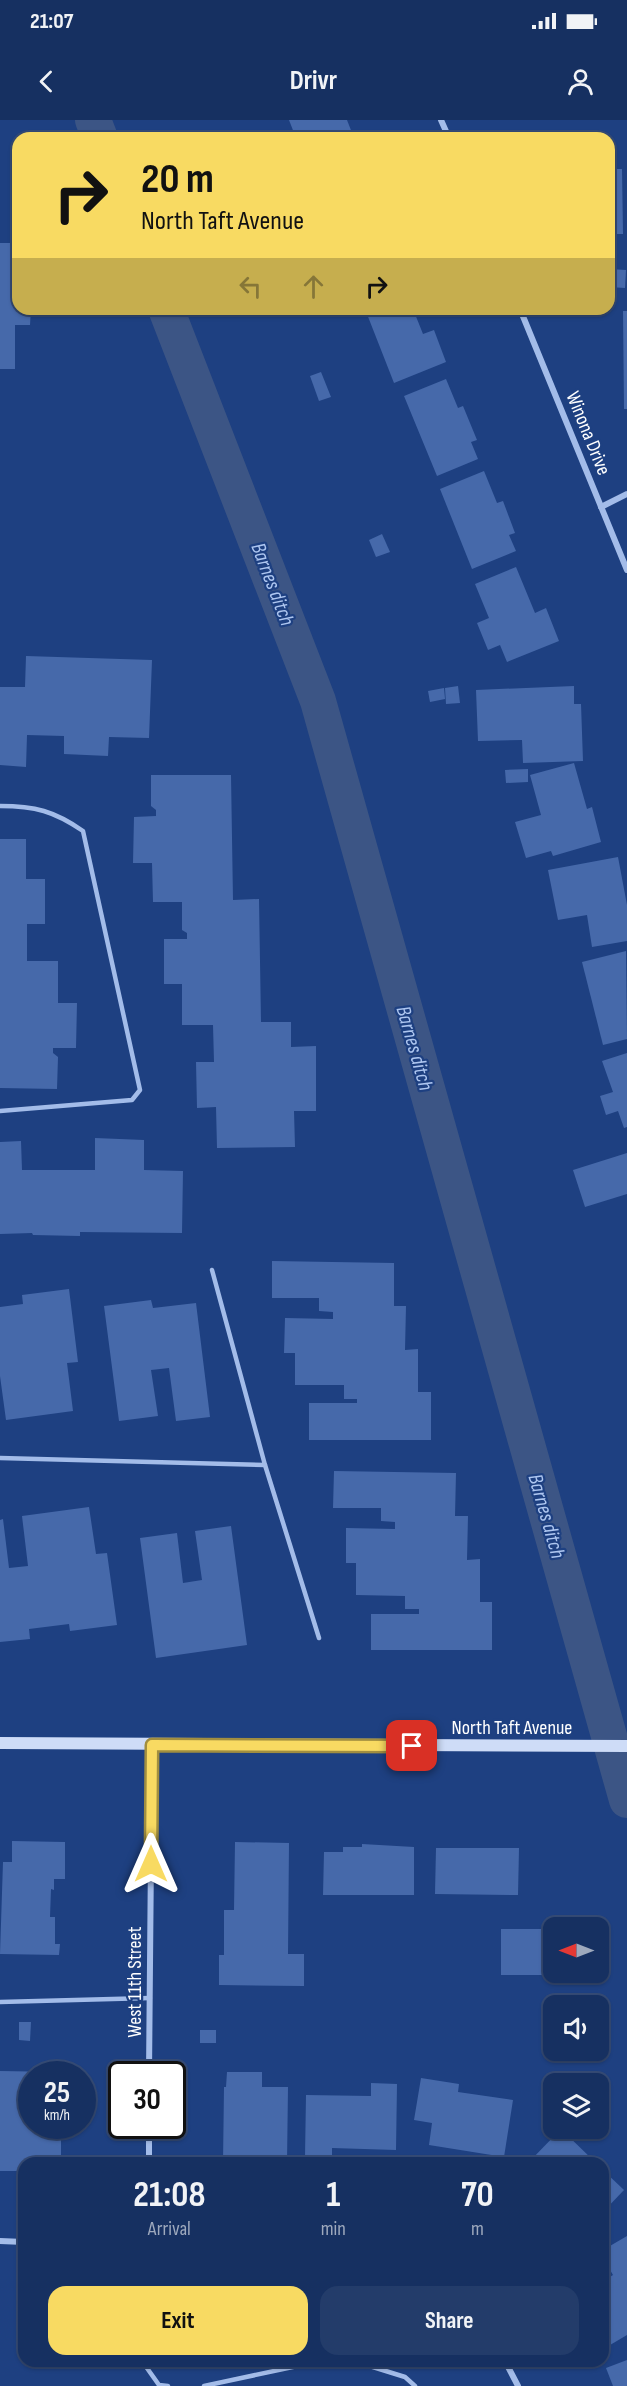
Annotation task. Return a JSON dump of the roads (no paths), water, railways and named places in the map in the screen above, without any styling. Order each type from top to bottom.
[{"type":"main road","name":"North Taft Avenue","points":[[0,1743],[627,1746]]},
{"type":"street","name":"Winona Drive","points":[[522,315],[627,570]]},
{"type":"street","points":[[601,507],[627,494]]},
{"type":"street","name":"West 11th Street","points":[[149,2061],[152,1745]]},
{"type":"street","points":[[148,2157],[149,2139]]},
{"type":"street","points":[[0,2241],[18,2242]]},
{"type":"street","points":[[508,2367],[518,2386]]},
{"type":"lane","points":[[0,806],[41,809],[61,816],[83,831],[140,1090],[132,1101],[0,1111]]},
{"type":"lane","points":[[212,1270],[266,1465],[319,1638]]},
{"type":"lane","points":[[0,1458],[266,1465]]},
{"type":"lane","points":[[0,2002],[150,1998]]},
{"type":"lane","points":[[146,2367],[159,2385],[168,2386]]},
{"type":"lane","points":[[204,2386],[293,2367]]},
{"type":"lane","points":[[373,2367],[405,2377],[415,2386]]},
{"type":"waterway","name":"Barnes ditch","points":[[93,120],[98,132]]},
{"type":"waterway","name":"Barnes ditch","points":[[168,315],[318,701],[627,1800]]}]
